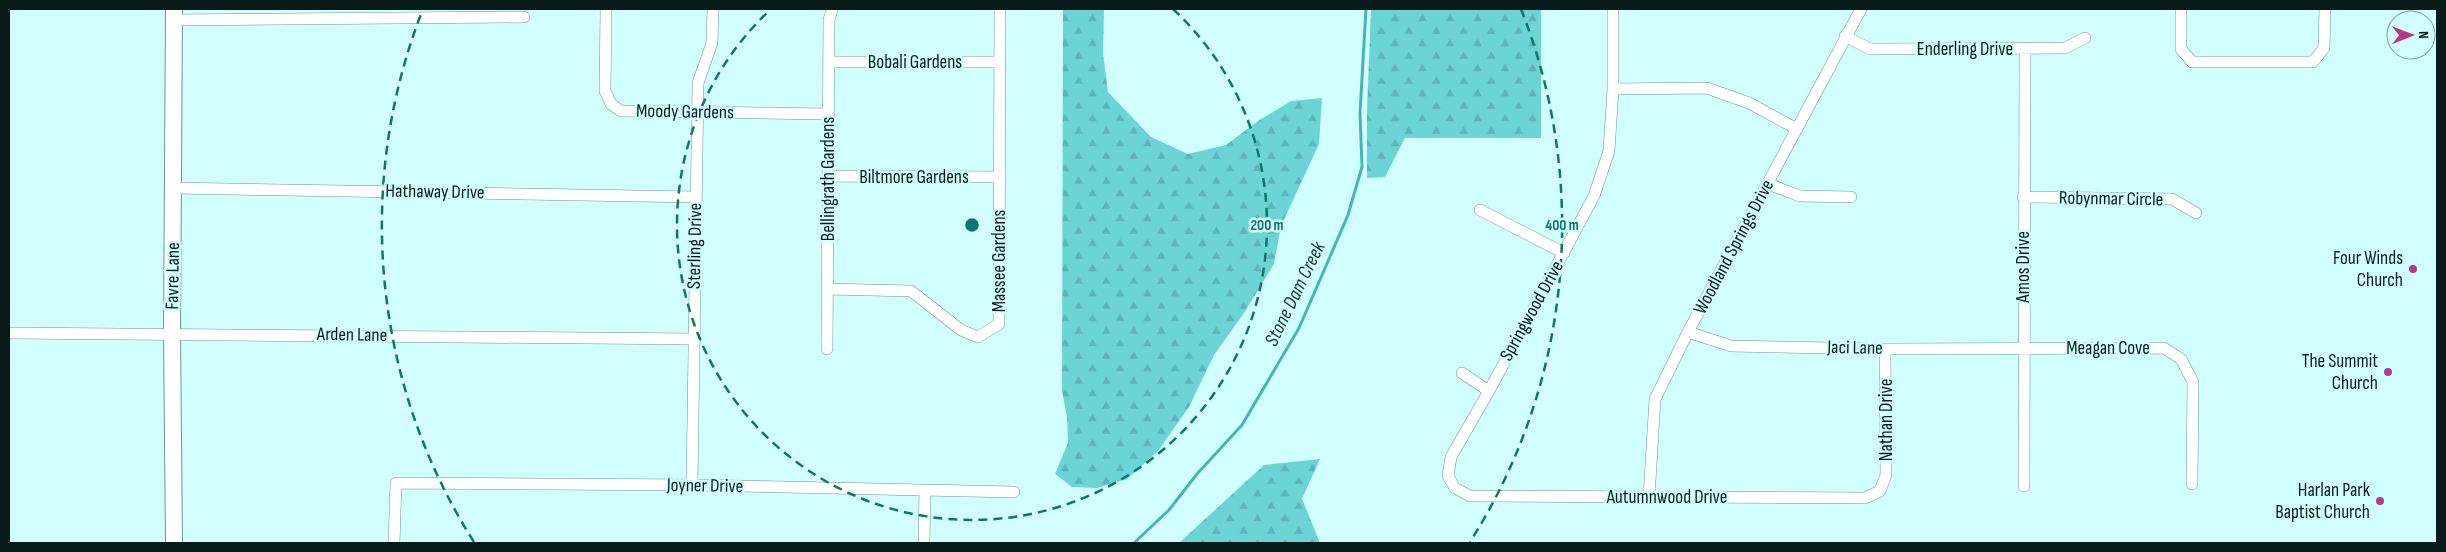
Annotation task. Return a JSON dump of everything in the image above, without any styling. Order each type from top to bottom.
[{"type":"street","name":"Moody Gardens","points":[[606,9],[605,91],[611,104],[621,111],[828,114]]},
{"type":"street","name":"Sterling Drive","points":[[692,485],[698,83],[712,43],[713,9]]},
{"type":"street","name":"Bellingrath Gardens","points":[[827,350],[829,20],[832,9]]},
{"type":"street","name":"Massee Gardens","points":[[828,289],[911,291],[961,330],[978,337],[999,324],[1000,9]]},
{"type":"street","name":"Springwood Drive","points":[[1455,488],[1448,476],[1451,456],[1489,391],[1594,196],[1610,151],[1614,89],[1613,9]]},
{"type":"street","name":"Woodland Springs Drive","points":[[1649,497],[1655,399],[1688,332],[1860,9]]},
{"type":"street","points":[[2181,9],[2181,49],[2192,62],[2220,63],[2313,62],[2324,48],[2325,9]]},
{"type":"street","points":[[174,15],[524,17]]},
{"type":"street","name":"Favre Lane","points":[[174,15],[172,333],[174,543]]},
{"type":"street","name":"Enderling Drive","points":[[1845,36],[1870,49],[2065,48],[2085,38]]},
{"type":"street","name":"Amos Drive","points":[[2024,49],[2024,486]]},
{"type":"street","name":"Bobali Gardens","points":[[829,62],[1000,62]]},
{"type":"street","points":[[1614,89],[1707,88],[1749,103],[1797,129]]},
{"type":"street","name":"Biltmore Gardens","points":[[829,176],[1000,177]]},
{"type":"street","points":[[1768,184],[1800,196],[1851,197]]},
{"type":"street","name":"Hathaway Drive","points":[[174,188],[696,196]]},
{"type":"street","name":"Robynmar Circle","points":[[2023,197],[2172,199],[2196,213]]},
{"type":"street","points":[[1480,210],[1564,253]]},
{"type":"street","name":"Jaci Lane","points":[[1688,332],[1731,346],[1885,349],[2024,347]]},
{"type":"street","name":"Arden Lane","points":[[9,333],[695,339]]},
{"type":"street","name":"Meagan Cove","points":[[2024,347],[2164,348],[2181,359],[2194,382],[2192,484]]},
{"type":"street","name":"Nathan Drive","points":[[1880,491],[1886,475],[1885,349]]},
{"type":"street","points":[[1462,373],[1489,391]]},
{"type":"street","name":"Joyner Drive","points":[[394,543],[396,483],[692,485],[1014,492]]},
{"type":"street","name":"Autumnwood Drive","points":[[1455,488],[1470,496],[1865,498],[1880,491]]},
{"type":"street","points":[[924,543],[925,490]]},
{"type":"green space","points":[[1063,9],[1104,9],[1103,53],[1108,92],[1151,137],[1188,154],[1226,145],[1258,121],[1291,101],[1322,98],[1319,144],[1281,226],[1274,264],[1244,313],[1214,355],[1189,407],[1158,451],[1127,479],[1097,488],[1072,487],[1055,474],[1068,443],[1067,417],[1062,391]]},
{"type":"green space","points":[[1371,9],[1541,9],[1541,138],[1405,138],[1385,177],[1367,178],[1367,110]]},
{"type":"green space","points":[[1320,459],[1302,499],[1320,543],[1179,543],[1264,465]]},
{"type":"waterway","name":"Stone Dam Creek","points":[[1134,543],[1169,510],[1197,474],[1242,425],[1299,328],[1329,259],[1348,215],[1362,167],[1360,113],[1366,9]]},
{"type":"place","name":"Four Winds Church","points":[[2413,269]]},
{"type":"place","name":"The Summit Church","points":[[2388,372]]},
{"type":"place","name":"Harlan Park Baptist Church","points":[[2380,501]]}]
